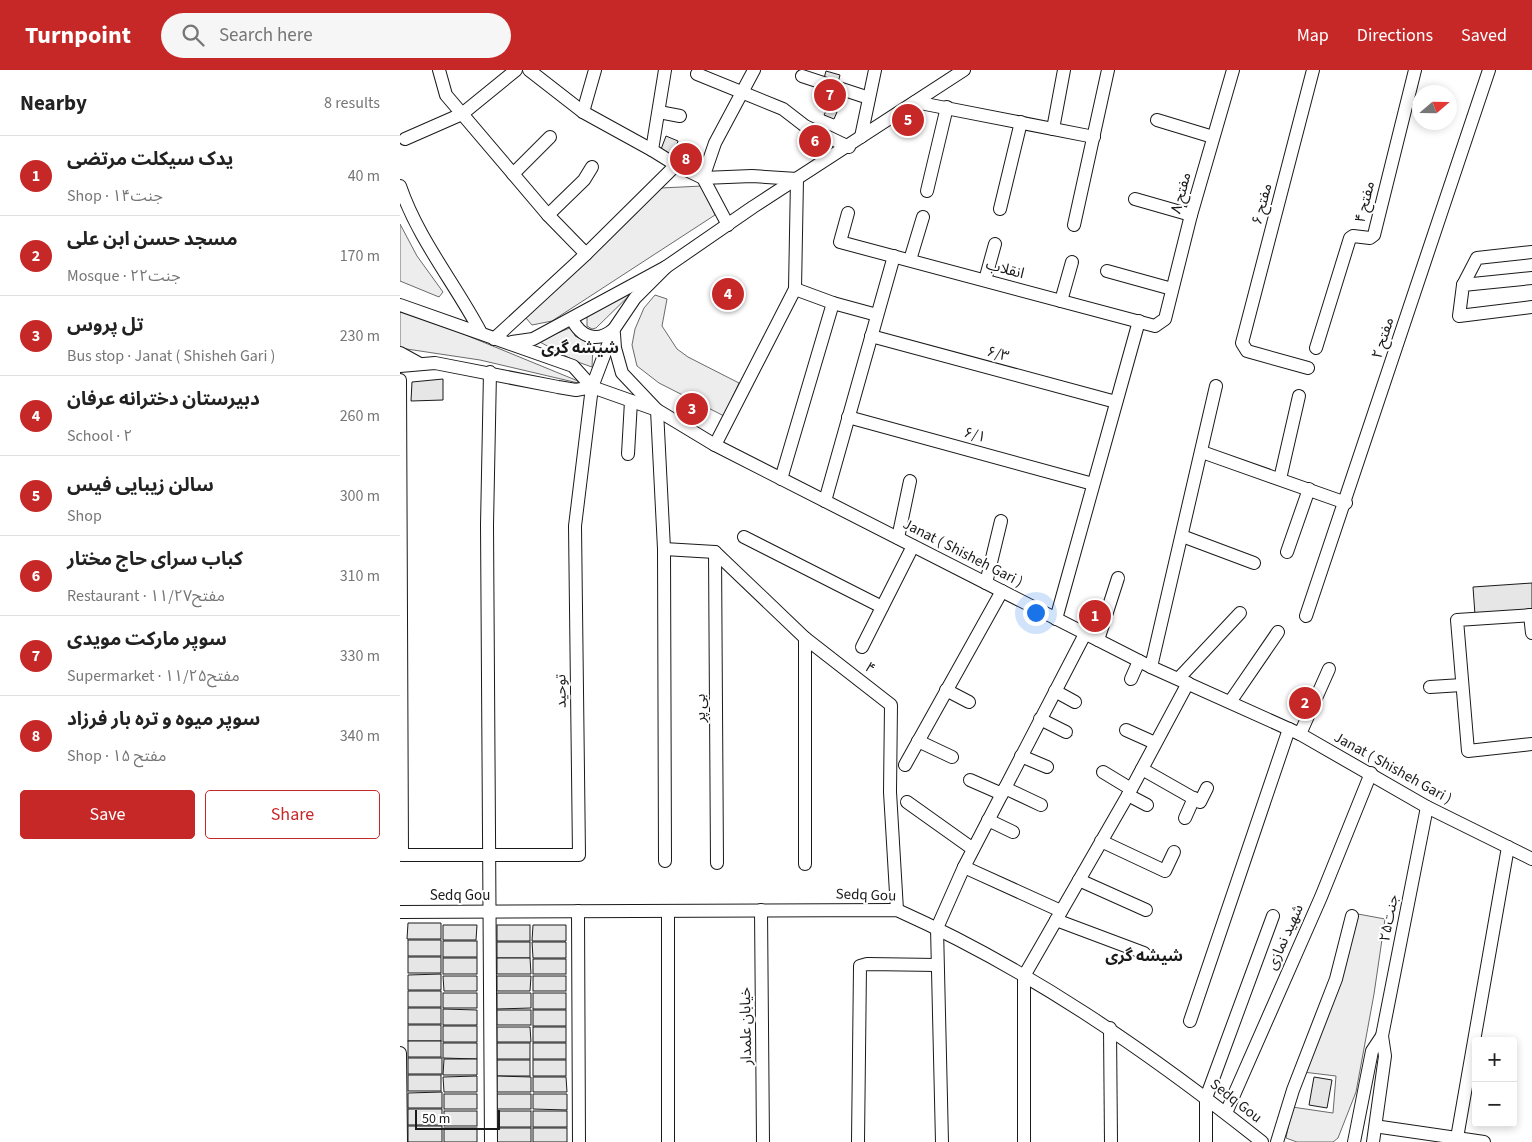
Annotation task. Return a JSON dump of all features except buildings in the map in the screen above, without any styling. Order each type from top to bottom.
[{"type":"street","points":[[439,70],[446,94],[548,216],[586,254]]},
{"type":"street","points":[[405,139],[462,114],[516,70]]},
{"type":"street","points":[[529,70],[583,112],[676,165],[703,178],[752,176],[797,179]]},
{"type":"street","points":[[583,112],[594,75],[584,70]]},
{"type":"street","points":[[652,150],[665,70]]},
{"type":"street","points":[[728,224],[703,178],[714,143],[754,70]]},
{"type":"street","points":[[861,137],[875,70]]},
{"type":"street","points":[[509,342],[533,339],[666,267],[728,224],[849,147],[861,137],[964,70]]},
{"type":"street","points":[[1053,129],[1064,70]]},
{"type":"street","points":[[1074,225],[1108,70]]},
{"type":"street","name":"مفتح ۸","points":[[1161,324],[1165,320],[1191,215],[1233,70]]},
{"type":"street","name":"مفتح ۶","points":[[1308,368],[1247,351],[1243,347],[1313,70]]},
{"type":"street","name":"مفتح ۴","points":[[1316,348],[1350,238],[1353,236],[1370,238],[1374,234],[1415,70]]},
{"type":"street","name":"مفتح ۲","points":[[1306,616],[1346,503],[1489,70]]},
{"type":"street","points":[[697,74],[742,94],[783,109],[804,126],[849,147]]},
{"type":"street","points":[[802,76],[869,98]]},
{"type":"street","points":[[915,102],[1094,137]]},
{"type":"street","points":[[927,191],[947,107]]},
{"type":"street","points":[[659,112],[680,116]]},
{"type":"street","points":[[1158,120],[1213,137]]},
{"type":"street","points":[[1000,209],[1021,122]]},
{"type":"street","points":[[513,174],[550,137]]},
{"type":"street","points":[[494,339],[586,254],[676,165]]},
{"type":"street","points":[[548,216],[584,180],[592,167]]},
{"type":"street","points":[[715,445],[795,289],[797,179]]},
{"type":"street","points":[[400,186],[409,212],[431,251],[461,296],[480,331]]},
{"type":"street","points":[[1135,199],[1191,215]]},
{"type":"street","name":"انقلاب","points":[[848,213],[840,242],[1155,326],[1161,324]]},
{"type":"street","points":[[910,260],[923,217]]},
{"type":"street","points":[[985,280],[995,244]]},
{"type":"street","points":[[1532,252],[1477,258],[1463,286],[1459,316],[1532,307]]},
{"type":"street","points":[[825,501],[894,256]]},
{"type":"street","points":[[1061,301],[1072,262]]},
{"type":"street","name":"توحید","points":[[489,855],[579,855],[575,526],[592,387],[614,329],[635,298],[666,267]]},
{"type":"street","points":[[1107,272],[1172,289]]},
{"type":"street","points":[[1463,286],[1532,278]]},
{"type":"street","points":[[795,289],[833,303],[877,315]]},
{"type":"street","points":[[781,479],[833,303]]},
{"type":"street","points":[[400,305],[480,331],[494,339],[509,342],[573,366],[592,387]]},
{"type":"street","points":[[400,309],[419,310]]},
{"type":"street","points":[[572,319],[582,334],[590,337],[608,334],[614,329]]},
{"type":"street","points":[[1056,619],[1139,321]]},
{"type":"street","points":[[614,329],[615,348],[622,373],[657,410],[664,549],[665,862]]},
{"type":"street","name":"۶/۳","points":[[871,336],[1116,402]]},
{"type":"street","points":[[400,353],[420,364]]},
{"type":"street","points":[[400,366],[435,363],[490,372],[576,390],[592,387]]},
{"type":"street","points":[[490,372],[487,525],[491,1142]]},
{"type":"street","points":[[400,380],[402,856],[489,855]]},
{"type":"street","points":[[1130,679],[1145,664],[1167,598],[1216,386]]},
{"type":"street","name":"Janat ( Shisheh Gari )","points":[[592,387],[657,410],[715,445],[781,479],[1145,664],[1294,732],[1371,773],[1427,807],[1532,859]]},
{"type":"street","points":[[1280,479],[1299,396]]},
{"type":"street","points":[[628,454],[631,401]]},
{"type":"street","name":"۶/۱","points":[[848,417],[1093,484]]},
{"type":"street","points":[[1202,452],[1346,503]]},
{"type":"street","points":[[898,538],[910,481]]},
{"type":"street","points":[[1287,552],[1308,490]]},
{"type":"street","points":[[986,583],[1001,521]]},
{"type":"street","points":[[1182,536],[1254,563]]},
{"type":"street","points":[[744,537],[882,607]]},
{"type":"street","points":[[862,647],[913,546]]},
{"type":"street","points":[[664,549],[715,552]]},
{"type":"street","name":"۴","points":[[715,552],[805,638],[890,705],[890,792],[897,910]]},
{"type":"street","name":"بی پر","points":[[715,552],[718,863]]},
{"type":"street","points":[[1098,640],[1118,578]]},
{"type":"street","points":[[905,765],[1002,591]]},
{"type":"street","points":[[1024,1142],[1024,976],[1130,792],[1156,743],[1183,680],[1240,613]]},
{"type":"street","points":[[1532,634],[1531,615],[1456,620],[1468,751],[1532,744]]},
{"type":"street","points":[[1230,702],[1278,632]]},
{"type":"street","points":[[942,1142],[939,1085],[937,928],[973,849],[1085,634]]},
{"type":"street","points":[[805,638],[805,864]]},
{"type":"street","points":[[1190,1021],[1251,841],[1294,732],[1329,669]]},
{"type":"street","points":[[1430,687],[1462,684]]},
{"type":"street","points":[[946,690],[969,702]]},
{"type":"street","points":[[1055,691],[1075,702]]},
{"type":"street","points":[[1040,719],[1066,732]]},
{"type":"street","points":[[1126,730],[1156,743]]},
{"type":"street","points":[[918,741],[952,757]]},
{"type":"street","points":[[1021,756],[1047,767]]},
{"type":"street","points":[[1142,769],[1200,802],[1207,788]]},
{"type":"street","points":[[1103,772],[1147,805]]},
{"type":"street","name":"شهید نمازی","points":[[1226,1113],[1320,897],[1371,773]]},
{"type":"street","points":[[970,780],[1041,805]]},
{"type":"street","points":[[1185,818],[1194,798]]},
{"type":"street","points":[[907,802],[973,849]]},
{"type":"street","name":"جنت۲۵","points":[[1382,1036],[1427,807]]},
{"type":"street","points":[[988,820],[1013,832]]},
{"type":"street","points":[[1101,841],[1165,871],[1174,852]]},
{"type":"street","points":[[1457,1138],[1508,847]]},
{"type":"street","points":[[964,867],[1059,915],[1144,953]]},
{"type":"street","points":[[1079,880],[1146,910]]},
{"type":"street","name":"خیابان علمدار","points":[[761,910],[763,1142]]},
{"type":"street","name":"Sedq Gou","points":[[400,912],[897,910],[937,928],[1024,976],[1110,1028],[1226,1113],[1262,1142]]},
{"type":"street","points":[[578,911],[579,1142]]},
{"type":"street","points":[[668,911],[668,1142]]},
{"type":"street","points":[[1206,1142],[1206,1098],[1273,916]]},
{"type":"street","points":[[1277,1142],[1293,1090],[1336,979],[1352,916]]},
{"type":"street","points":[[858,1142],[860,966],[867,964],[937,965]]},
{"type":"street","points":[[1110,1028],[1111,1142]]},
{"type":"street","points":[[1354,1140],[1372,1051],[1382,1036]]},
{"type":"street","points":[[1373,1142],[1386,1056],[1382,1036]]},
{"type":"street","points":[[400,1052],[401,1142]]},
{"type":"street","points":[[1381,1127],[1484,1142]]},
{"type":"shaded area","points":[[702,186],[715,215],[552,321],[532,325],[526,318],[661,188]]},
{"type":"shaded area","points":[[400,224],[417,256],[443,292],[439,297],[400,281]]},
{"type":"shaded area","points":[[640,285],[596,328],[592,329],[587,326],[587,317]]},
{"type":"shaded area","points":[[655,295],[667,299],[662,326],[677,349],[688,357],[739,383],[724,416],[659,383],[637,366],[632,345],[635,329],[644,308]]},
{"type":"shaded area","points":[[400,312],[417,315],[578,381],[578,383],[480,360],[400,348]]},
{"type":"shaded area","points":[[572,327],[575,336],[593,345],[592,367],[575,361],[538,341]]},
{"type":"shaded area","points":[[1358,914],[1385,919],[1374,994],[1356,1092],[1338,1138],[1333,1142],[1297,1142],[1286,1138],[1292,1107],[1333,1113],[1336,1076],[1303,1072]]},
{"type":"place","name":"سوپر مارکت مویدی","points":[[830,95]]},
{"type":"place","name":"سالن زیبایی فیس","points":[[908,120]]},
{"type":"place","name":"کباب سرای حاج مختار","points":[[815,141]]},
{"type":"place","name":"سوپر میوه و تره بار فرزاد","points":[[686,159]]},
{"type":"place","name":"دبیرستان دخترانه عرفان","points":[[728,294]]},
{"type":"place","name":"تل پروس","points":[[692,409]]},
{"type":"place","name":"یدک سیکلت مرتضی","points":[[1095,616]]},
{"type":"place","name":"مسجد حسن ابن علی","points":[[1305,703]]},
{"type":"district","name":"شیشه گری","points":[[580,348]]},
{"type":"district","name":"شیشه گری","points":[[1144,956]]}]
